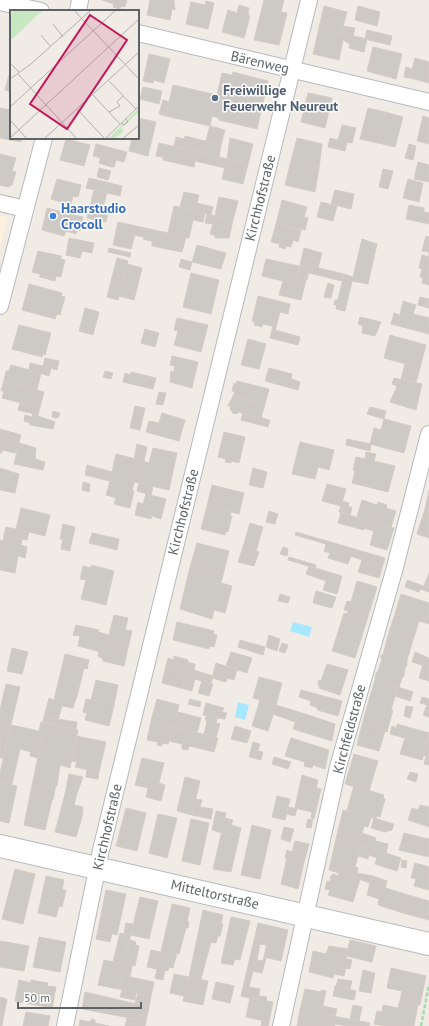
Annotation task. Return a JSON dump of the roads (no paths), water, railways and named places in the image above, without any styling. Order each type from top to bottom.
[{"type":"street","points":[[78,10],[80,0]]},
{"type":"street","name":"Kirchhofstraße","points":[[65,1026],[97,868],[309,0]]},
{"type":"street","points":[[0,2],[36,10]]},
{"type":"street","name":"Bärenweg","points":[[139,33],[429,102]]},
{"type":"street","points":[[0,306],[44,139]]},
{"type":"street","points":[[0,203],[25,209]]},
{"type":"street","name":"Kirchfeldstraße","points":[[281,1026],[346,734],[396,564],[429,434]]},
{"type":"street","name":"Mitteltorstraße","points":[[0,846],[429,944]]},
{"type":"water","points":[[293,622],[312,627],[309,637],[290,631]]},
{"type":"water","points":[[238,702],[249,705],[245,720],[235,717]]},
{"type":"place","name":"Freiwillige Feuerwehr Neureut","points":[[215,98]]},
{"type":"place","name":"Haarstudio Crocoll","points":[[53,216]]}]
